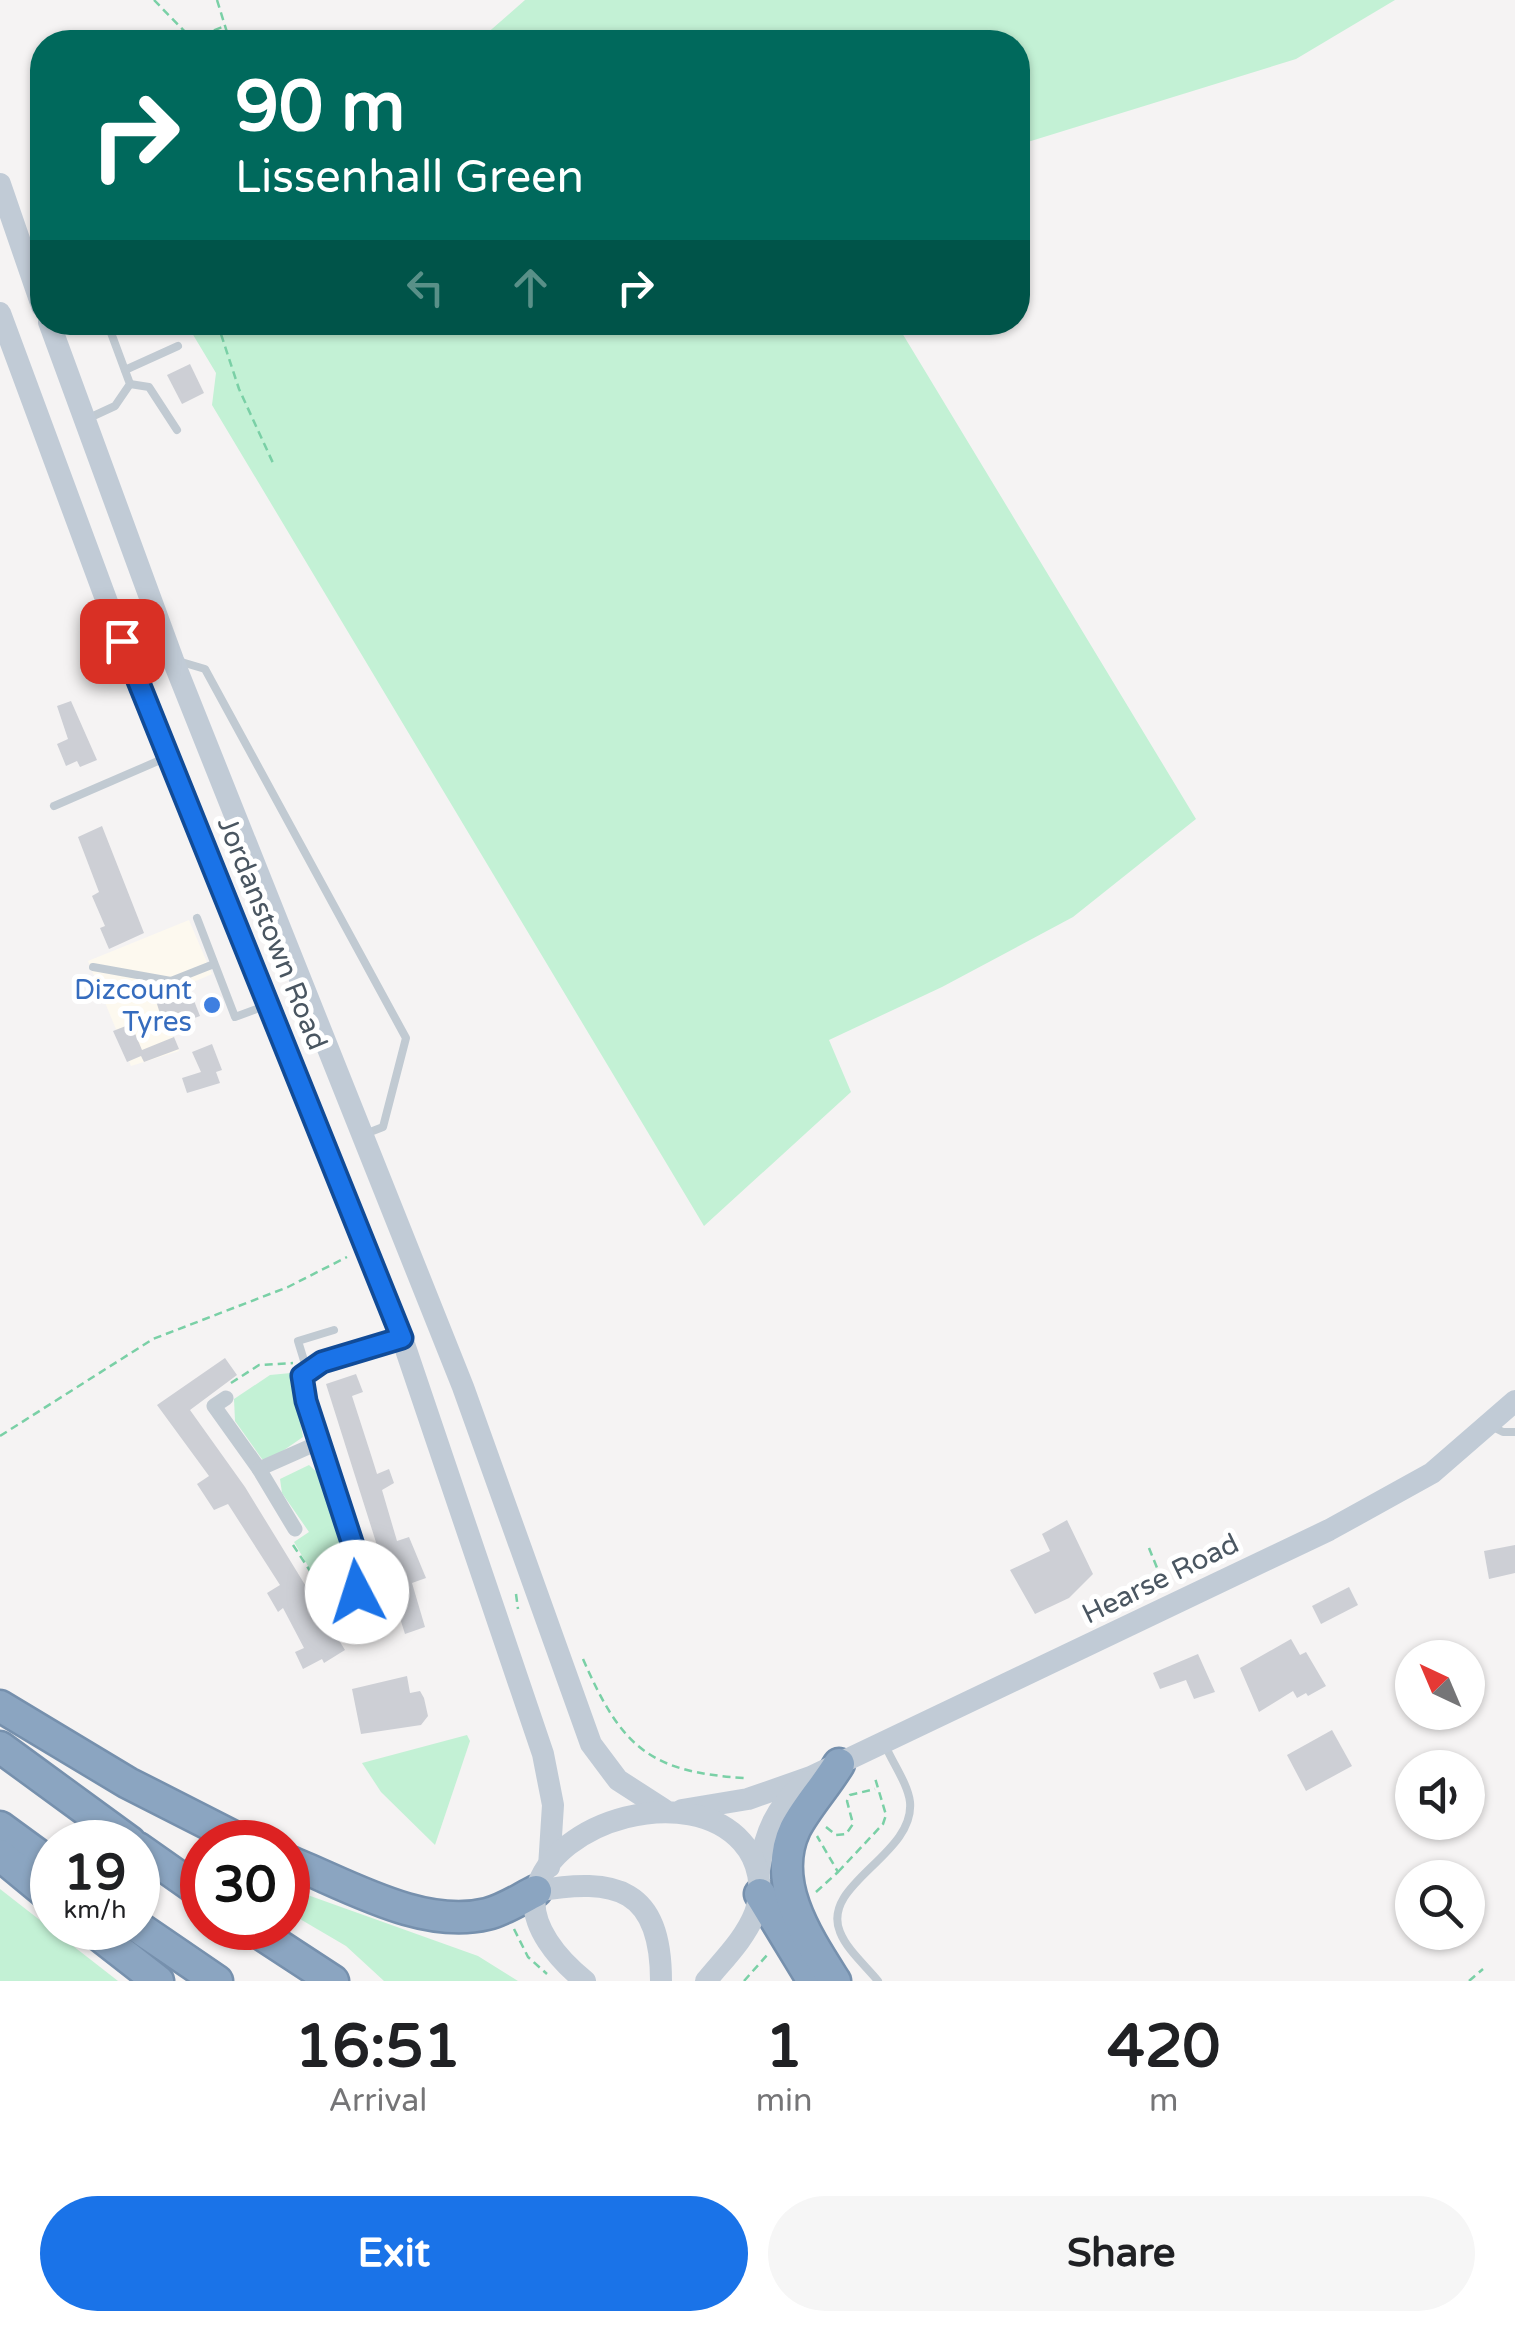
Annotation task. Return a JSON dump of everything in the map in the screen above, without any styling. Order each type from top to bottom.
[{"type":"highway","points":[[0,1706],[128,1783],[201,1820]]},
{"type":"highway","points":[[0,1747],[100,1820]]},
{"type":"highway","points":[[835,1981],[793,1904],[786,1864],[796,1828],[839,1764]]},
{"type":"highway","points":[[0,1826],[30,1848]]},
{"type":"highway","points":[[0,1855],[30,1880]]},
{"type":"highway","points":[[310,1870],[414,1910],[453,1919],[488,1914],[508,1906],[542,1879]]},
{"type":"highway","points":[[759,1884],[813,1981]]},
{"type":"highway","points":[[160,1942],[217,1981]]},
{"type":"highway","points":[[118,1950],[158,1981]]},
{"type":"highway","points":[[286,1950],[333,1981]]},
{"type":"main road","points":[[0,184],[30,271]]},
{"type":"main road","name":"Jordanstown Road","points":[[0,314],[169,756],[402,1338],[543,1754],[554,1804],[542,1879],[544,1936],[584,1981]]},
{"type":"main road","name":"Jordanstown Road","points":[[53,335],[173,660],[366,1134],[463,1386],[591,1744],[618,1780],[672,1809],[728,1828],[749,1850],[759,1884]]},
{"type":"main road","name":"Hearse Road","points":[[542,1879],[594,1831],[631,1815],[748,1799],[810,1777],[1329,1530],[1432,1473],[1515,1401]]},
{"type":"main road","name":"Hearse Road","points":[[706,1981],[746,1931],[759,1884],[764,1835],[778,1810],[810,1777]]},
{"type":"main road","points":[[542,1879],[622,1892],[651,1920],[660,1981]]},
{"type":"street","points":[[330,1586],[339,1600],[357,1592],[365,1582],[300,1383],[306,1369],[402,1338]]},
{"type":"street","points":[[226,1398],[214,1406],[295,1529]]},
{"type":"street","points":[[259,1469],[320,1442]]},
{"type":"lane","points":[[112,335],[130,384]]},
{"type":"lane","points":[[125,370],[178,346]]},
{"type":"lane","points":[[85,420],[114,406],[130,384]]},
{"type":"lane","points":[[130,384],[149,387],[177,430]]},
{"type":"lane","points":[[173,660],[205,668],[406,1038],[383,1127],[366,1134]]},
{"type":"lane","points":[[54,806],[169,756]]},
{"type":"lane","points":[[196,918],[236,1018],[269,1004]]},
{"type":"lane","points":[[93,967],[171,982],[214,964]]},
{"type":"lane","points":[[306,1369],[298,1341],[334,1330]]},
{"type":"lane","points":[[1490,1424],[1502,1432],[1515,1432]]},
{"type":"lane","points":[[878,1981],[840,1931],[838,1917],[842,1900],[900,1838],[908,1823],[910,1800],[884,1742]]},
{"type":"path","points":[[154,0],[183,30]]},
{"type":"path","points":[[218,0],[226,30]]},
{"type":"path","points":[[215,30],[225,26]]},
{"type":"path","points":[[222,335],[239,389],[273,463]]},
{"type":"path","points":[[0,1436],[153,1339],[288,1287],[366,1248]]},
{"type":"path","points":[[226,1398],[221,1391],[259,1365],[292,1362],[306,1369]]},
{"type":"path","points":[[295,1529],[287,1534],[304,1562],[322,1590],[330,1586]]},
{"type":"path","points":[[1149,1548],[1172,1605]]},
{"type":"path","points":[[507,1612],[518,1609],[514,1595],[522,1592]]},
{"type":"path","points":[[580,1652],[618,1724],[644,1752],[694,1775],[749,1778]]},
{"type":"path","points":[[816,1892],[884,1824],[886,1815],[875,1789],[875,1778]]},
{"type":"path","points":[[824,1817],[830,1832],[846,1834],[853,1824],[847,1801],[850,1795],[875,1789]]},
{"type":"path","points":[[810,1827],[838,1872]]},
{"type":"path","points":[[508,1906],[528,1957],[556,1981]]},
{"type":"path","points":[[744,1981],[772,1949]]},
{"type":"path","points":[[1469,1981],[1483,1969]]},
{"type":"shaded area","points":[[189,920],[212,974],[157,998],[179,1051],[131,1066],[88,961]]},
{"type":"green space","points":[[525,0],[1395,0],[1296,59],[1030,141],[1030,30],[491,30]]},
{"type":"green space","points":[[193,335],[903,335],[1196,819],[1073,917],[942,987],[829,1040],[851,1092],[704,1226],[212,405],[216,373]]},
{"type":"green space","points":[[291,1373],[303,1437],[268,1461],[262,1459],[235,1421],[234,1399],[270,1375]]},
{"type":"green space","points":[[309,1465],[322,1477],[357,1583],[345,1594],[336,1588],[325,1595],[294,1542],[309,1532],[282,1493],[280,1479]]},
{"type":"green space","points":[[467,1735],[470,1741],[435,1845],[381,1792],[362,1763]]},
{"type":"green space","points":[[0,1889],[30,1912],[30,1950],[78,1950],[118,1981],[0,1981]]},
{"type":"green space","points":[[310,1896],[478,1956],[518,1981],[384,1981],[346,1946],[310,1925]]},
{"type":"building","points":[[190,364],[204,393],[182,404],[167,375]]},
{"type":"building","points":[[71,701],[97,760],[80,767],[77,761],[66,766],[57,744],[68,739],[57,706]]},
{"type":"building","points":[[102,826],[144,933],[109,949],[100,928],[105,926],[92,896],[99,892],[78,837]]},
{"type":"building","points":[[189,988],[200,1016],[165,1029],[156,1001]]},
{"type":"building","points":[[131,1024],[142,1050],[174,1037],[179,1049],[144,1062],[141,1056],[127,1062],[113,1031]]},
{"type":"building","points":[[212,1044],[222,1070],[216,1072],[220,1083],[187,1093],[182,1078],[201,1072],[192,1052]]},
{"type":"building","points":[[225,1358],[237,1375],[190,1410],[245,1487],[345,1650],[324,1663],[322,1659],[303,1669],[295,1652],[304,1648],[283,1608],[278,1612],[267,1593],[280,1585],[228,1504],[214,1510],[197,1484],[209,1476],[157,1405]]},
{"type":"building","points":[[356,1374],[363,1392],[352,1396],[377,1474],[389,1469],[394,1483],[382,1490],[397,1541],[409,1537],[426,1578],[412,1583],[425,1627],[405,1634],[326,1384]]},
{"type":"building","points":[[1067,1520],[1093,1574],[1069,1598],[1035,1614],[1010,1570],[1050,1551],[1042,1534]]},
{"type":"building","points":[[1515,1545],[1515,1573],[1489,1579],[1484,1551]]},
{"type":"building","points":[[1349,1587],[1358,1605],[1321,1624],[1312,1606]]},
{"type":"building","points":[[1291,1639],[1300,1655],[1306,1652],[1326,1686],[1297,1698],[1293,1691],[1259,1712],[1240,1668]]},
{"type":"building","points":[[1198,1654],[1215,1692],[1194,1699],[1186,1680],[1160,1689],[1153,1673]]},
{"type":"building","points":[[407,1676],[410,1693],[420,1691],[424,1698],[428,1716],[421,1725],[361,1734],[352,1689]]},
{"type":"building","points":[[1332,1730],[1352,1766],[1306,1791],[1287,1755]]},
{"type":"place","name":"Dizcount Tyres","points":[[212,1005]]},
{"type":"route","points":[[122,641],[402,1338],[306,1369],[300,1383],[365,1582],[357,1592]]}]
